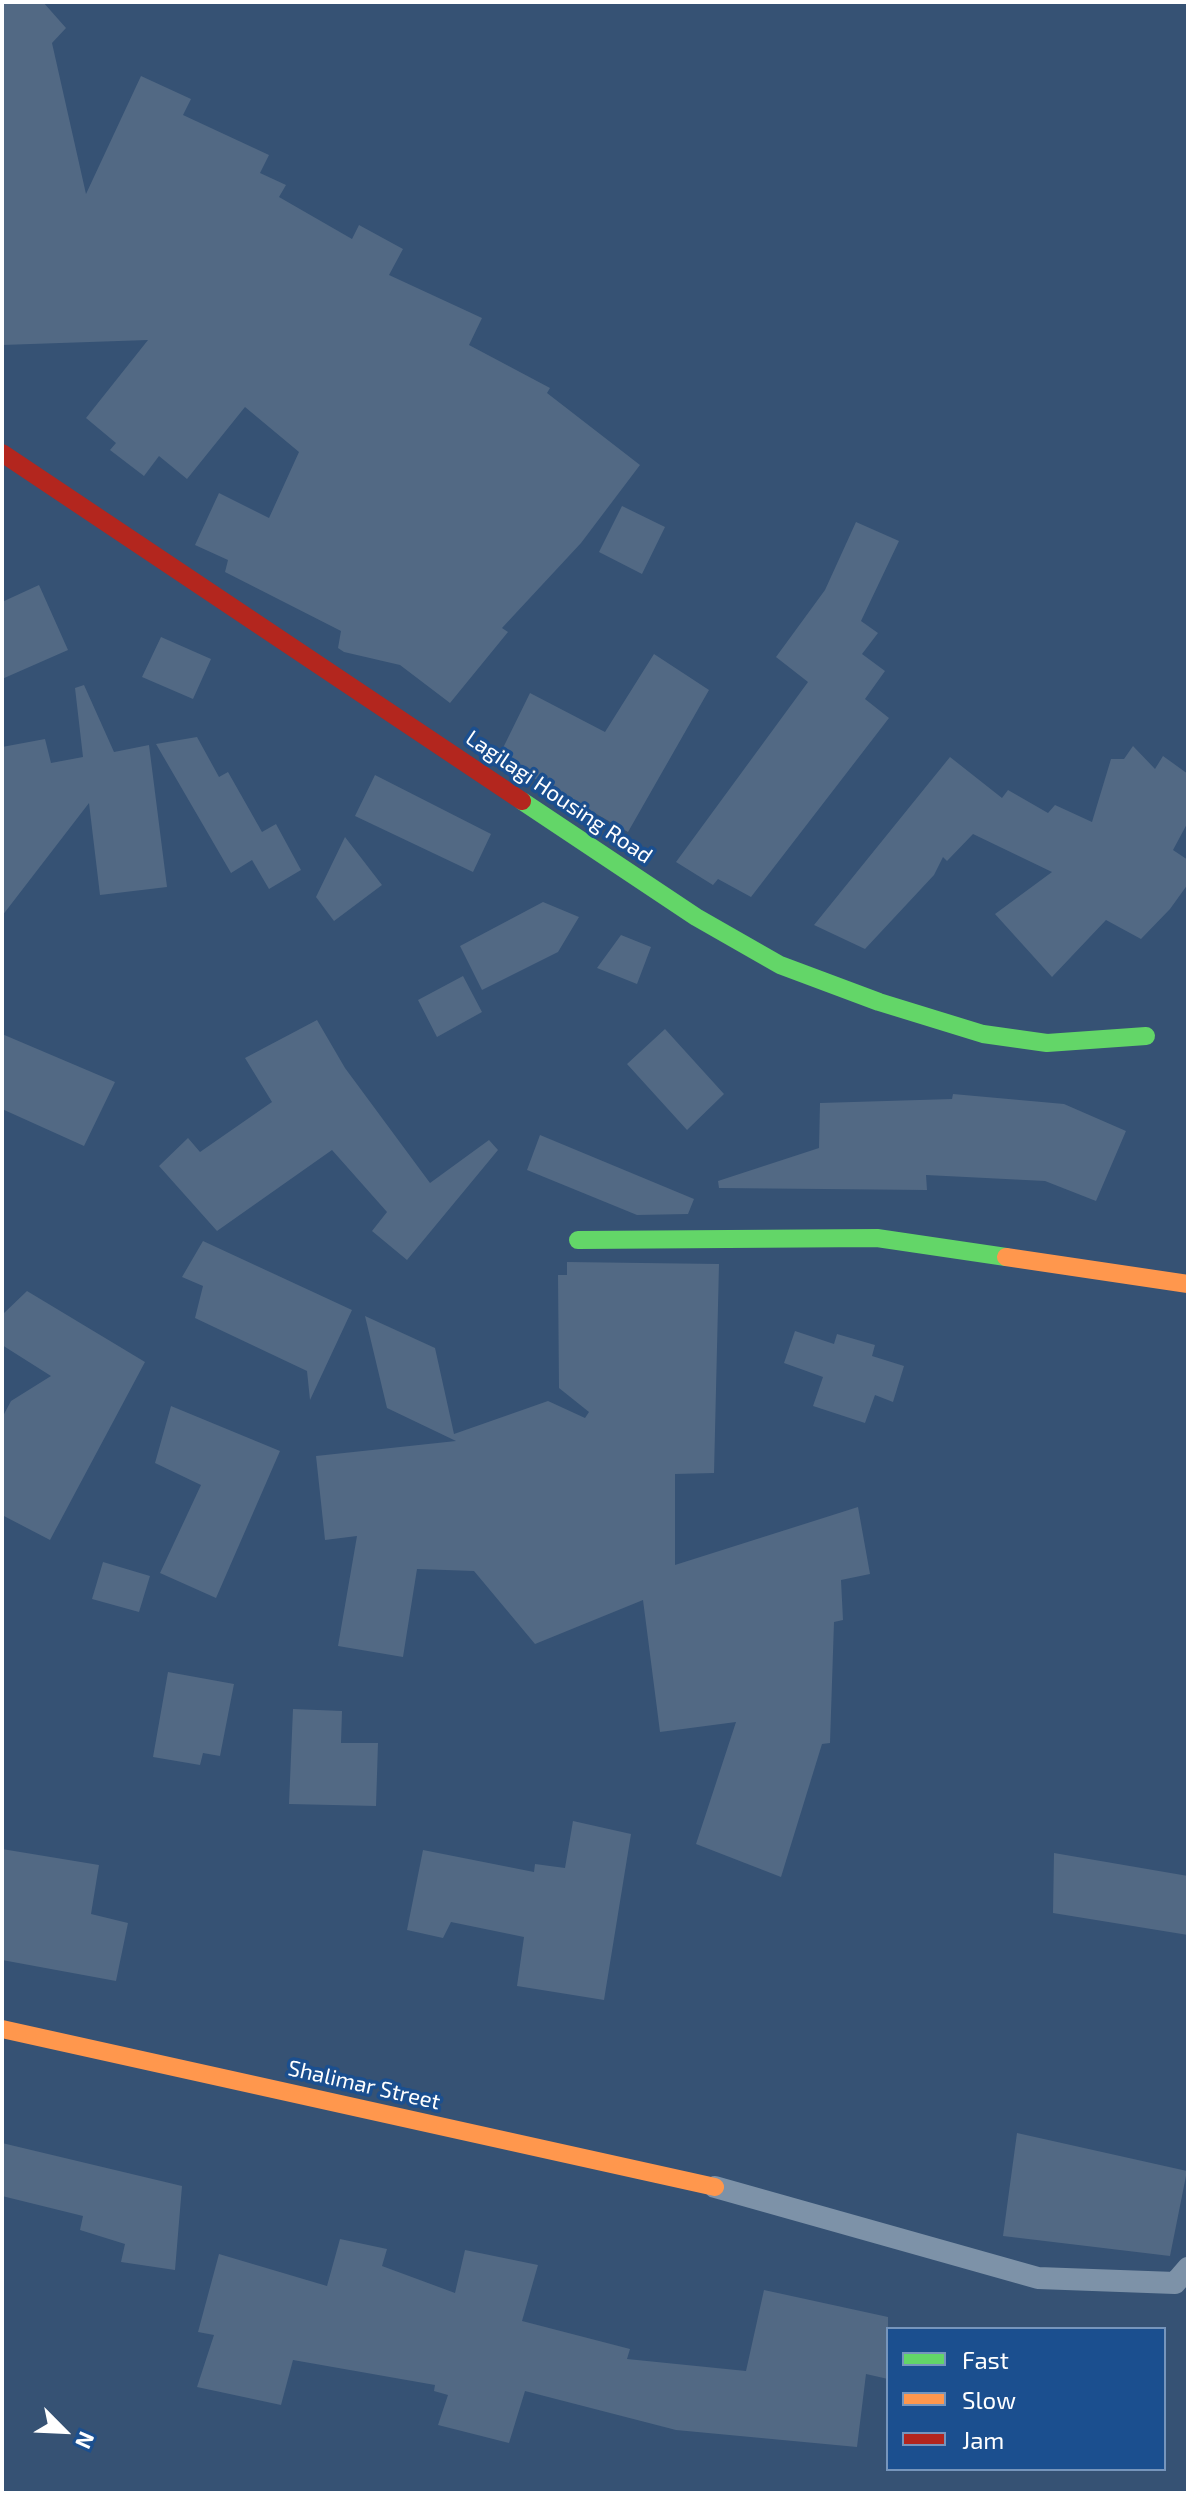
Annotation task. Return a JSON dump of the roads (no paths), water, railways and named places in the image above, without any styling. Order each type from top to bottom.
[{"type":"street","name":"Lagilagi Housing Road","points":[[2,453],[696,917],[780,965],[879,1002],[983,1034],[1047,1043],[1146,1036]]},
{"type":"street","points":[[578,1240],[877,1238],[1188,1284]]},
{"type":"street","name":"Shalimar Street","points":[[2,2029],[715,2187]]},
{"type":"lane","points":[[715,2187],[1038,2278],[1175,2283],[1188,2268]]}]
